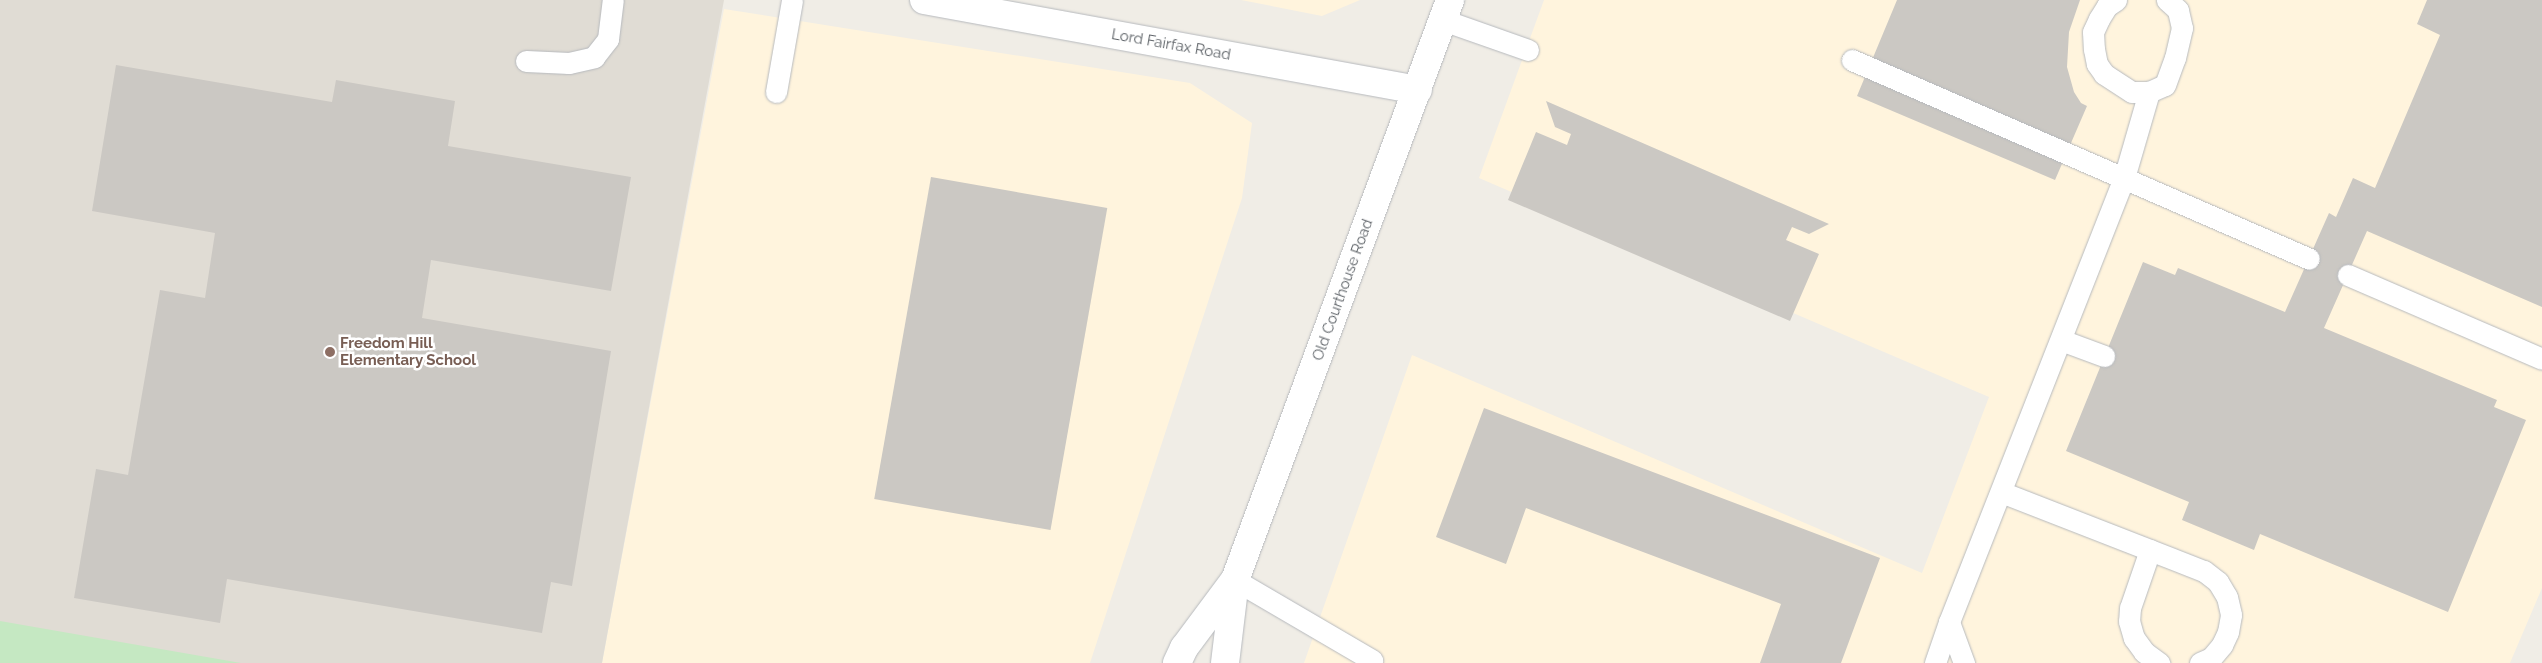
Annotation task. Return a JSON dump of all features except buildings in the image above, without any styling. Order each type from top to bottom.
[{"type":"main road","name":"Lord Fairfax Road","points":[[924,0],[994,7],[1418,90]]},
{"type":"main road","name":"Old Courthouse Road","points":[[1225,663],[1235,580],[1447,10]]},
{"type":"main road","name":"Old Courthouse Road","points":[[1177,663],[1184,648],[1235,580]]},
{"type":"lane","points":[[526,61],[570,63],[594,57],[608,39],[614,0]]},
{"type":"lane","points":[[776,92],[792,0]]},
{"type":"lane","points":[[2116,0],[2107,6],[2093,32],[2096,64],[2104,74],[2132,92],[2148,92],[2164,86],[2180,44],[2182,28],[2178,10],[2167,0]]},
{"type":"lane","points":[[1447,10],[1528,50]]},
{"type":"lane","points":[[1852,60],[2309,258]]},
{"type":"lane","points":[[1935,663],[1949,622],[2124,178],[2148,92]]},
{"type":"lane","points":[[2348,275],[2542,359]]},
{"type":"lane","points":[[2061,340],[2104,356]]},
{"type":"lane","points":[[2001,492],[2204,571],[2218,582],[2227,597],[2231,615],[2228,632],[2222,645],[2210,658],[2200,663]]},
{"type":"lane","points":[[2150,550],[2130,608],[2129,621],[2134,638],[2144,652],[2159,663]]},
{"type":"lane","points":[[1235,580],[1372,660]]},
{"type":"lane","points":[[1949,622],[1964,663]]},
{"type":"shaded area","name":"Freedom Hill Elementary School","points":[[0,0],[724,0],[602,663],[0,663]]},
{"type":"shaded area","points":[[1241,0],[1360,0],[1322,16]]},
{"type":"shaded area","points":[[1544,0],[2542,0],[2542,588],[2510,663],[1304,663],[1412,355],[1922,573],[1989,397],[1479,178]]},
{"type":"shaded area","points":[[724,9],[1190,83],[1252,123],[1242,198],[1090,663],[602,663]]},
{"type":"green space","points":[[0,621],[241,663],[0,663]]},
{"type":"place","name":"Freedom Hill Elementary School","points":[[330,352]]}]
